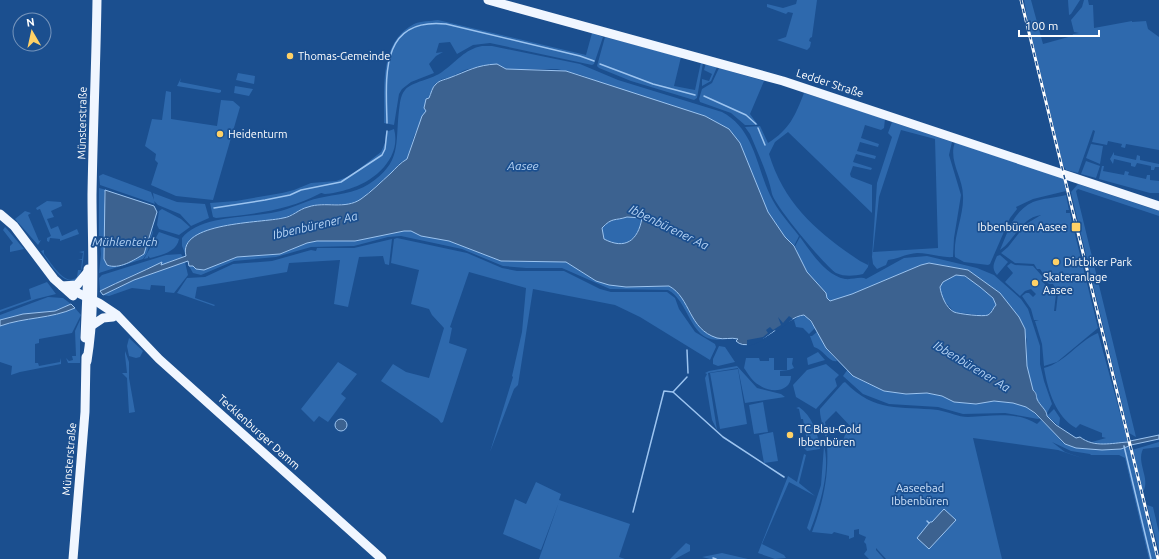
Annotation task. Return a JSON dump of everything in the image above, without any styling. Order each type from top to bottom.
[{"type":"main road","name":"Münsterstraße","points":[[87,361],[85,337],[89,302],[92,247],[97,0]]},
{"type":"main road","name":"Ledder Straße","points":[[488,0],[783,81],[1159,206]]},
{"type":"main road","points":[[0,214],[14,226],[54,279],[74,297],[89,302]]},
{"type":"main road","name":"Münsterstraße","points":[[73,559],[85,412],[87,361],[91,326],[88,271],[92,247]]},
{"type":"main road","points":[[62,286],[77,285],[88,271]]},
{"type":"main road","name":"Tecklenburger Damm","points":[[89,302],[122,321]]},
{"type":"main road","name":"Tecklenburger Damm","points":[[89,302],[110,309],[159,359],[382,559]]},
{"type":"main road","points":[[91,326],[103,318],[113,317]]},
{"type":"green space","points":[[797,0],[817,0],[812,37],[809,41],[811,42],[810,47],[807,50],[777,40],[786,37],[793,13],[788,12],[786,14],[767,7],[767,4],[783,8],[796,4]]},
{"type":"green space","points":[[1024,0],[1031,0],[1043,44],[1079,33],[1074,32],[1071,20],[1082,7],[1084,0],[1088,0],[1089,5],[1093,5],[1094,28],[1132,21],[1146,21],[1148,29],[1159,37],[1159,150],[1126,144],[1125,148],[1121,147],[1122,144],[1108,141],[1107,145],[1092,142],[1095,131],[1093,130],[1078,173],[1066,170],[1063,165]]},
{"type":"green space","points":[[1068,0],[1080,0],[1069,15]]},
{"type":"green space","points":[[438,20],[586,55],[592,33],[603,37],[594,64],[592,65],[490,43],[473,45],[457,54],[450,42],[439,43],[436,53],[443,52],[436,56],[429,64],[434,73],[411,82],[402,89],[399,94],[394,125],[384,123],[384,82],[389,55],[394,43],[402,32],[414,24]]},
{"type":"green space","points":[[605,37],[681,57],[674,86],[695,90],[701,62],[703,63],[697,98],[694,100],[631,81],[599,68],[597,66]]},
{"type":"green space","points":[[482,46],[492,46],[580,64],[618,80],[722,112],[733,119],[748,138],[773,201],[799,236],[794,246],[785,237],[768,212],[740,143],[729,129],[705,116],[620,90],[581,75],[557,69],[506,69],[497,64],[485,65],[465,70],[449,78],[442,79],[435,84],[424,108],[426,111],[414,136],[407,159],[401,162],[392,172],[360,200],[349,204],[321,204],[307,207],[284,218],[210,229],[186,247],[185,253],[182,246],[182,238],[200,225],[213,221],[282,211],[314,199],[351,192],[369,184],[380,176],[392,160],[395,152],[400,100],[405,90],[412,85],[438,74],[466,53]]},
{"type":"green space","points":[[706,63],[717,67],[711,81],[702,86],[702,79],[709,81],[712,74],[704,70]]},
{"type":"green space","points":[[719,68],[764,81],[750,114],[758,125],[745,125],[731,113],[700,102],[699,99],[702,89],[712,83]]},
{"type":"green space","points":[[238,73],[255,76],[254,84],[236,80]]},
{"type":"green space","points":[[181,78],[180,82],[221,90],[221,92],[219,93],[177,86]]},
{"type":"green space","points":[[235,86],[253,89],[249,96],[234,93]]},
{"type":"green space","points":[[166,91],[171,92],[171,119],[217,126],[221,100],[233,101],[240,107],[213,200],[176,196],[151,185],[158,163],[155,160],[156,154],[145,146],[152,119],[162,120]]},
{"type":"green space","points":[[804,93],[885,119],[884,128],[881,130],[865,125],[861,138],[879,144],[878,147],[860,142],[857,151],[876,156],[875,159],[856,154],[853,162],[872,168],[871,170],[853,166],[850,174],[851,177],[872,185],[872,213],[788,132],[775,142],[769,154],[775,172],[784,188],[804,216],[830,240],[860,261],[868,265],[869,260],[868,267],[863,274],[850,276],[836,273],[801,235],[775,201],[760,157],[750,134],[745,127],[760,126],[768,143],[782,133],[787,127],[798,109]]},
{"type":"green space","points":[[892,122],[952,142],[949,155],[961,195],[954,238],[953,257],[917,253],[888,260],[886,265],[877,269],[873,264],[872,257],[877,183],[892,137],[888,133]],"holes":[[[901,130],[935,139],[938,248],[873,252],[879,197]]]},
{"type":"green space","points":[[394,129],[394,150],[390,159],[376,175],[358,186],[333,193],[321,193],[308,200],[269,211],[229,217],[213,217],[210,203],[236,201],[282,193],[311,183],[336,181],[350,176],[381,152],[385,143],[386,132]]},
{"type":"green space","points":[[955,142],[1063,178],[1066,191],[1033,199],[1016,207],[1017,209],[1010,218],[990,264],[988,265],[964,262],[955,257],[963,196],[961,182],[953,156]]},
{"type":"green space","points":[[1091,144],[1103,146],[1100,164],[1086,158]]},
{"type":"green space","points":[[1114,152],[1114,155],[1136,160],[1137,155],[1140,156],[1140,160],[1159,164],[1159,167],[1155,167],[1154,170],[1151,170],[1151,166],[1137,163],[1135,167],[1131,166],[1131,163],[1114,159],[1113,164],[1110,159]]},
{"type":"green space","points":[[1086,161],[1100,166],[1096,178],[1081,174]]},
{"type":"green space","points":[[1102,166],[1104,166],[1103,171],[1124,175],[1125,171],[1129,172],[1128,175],[1146,179],[1147,175],[1150,175],[1150,180],[1159,181],[1159,193],[1150,193],[1099,179]]},
{"type":"green space","points":[[103,174],[151,192],[154,200],[153,193],[177,202],[205,204],[209,218],[191,226],[180,214],[158,205],[154,201],[155,204],[100,185],[99,176]]},
{"type":"green space","points":[[1078,184],[1159,211],[1159,216],[1078,189],[1076,191],[1136,437],[1129,433],[1072,197],[1071,192]]},
{"type":"green space","points":[[99,188],[107,190],[104,192],[104,200],[116,267],[144,254],[153,230],[153,232],[147,253],[143,259],[99,273],[101,254],[100,240],[102,239],[101,236],[99,236]]},
{"type":"green space","points":[[1066,195],[1069,210],[1066,210],[1066,213],[1070,213],[1098,328],[1057,362],[1044,366],[1042,344],[1035,321],[1039,320],[1034,320],[1031,309],[1022,296],[1029,293],[1033,297],[1036,294],[1031,289],[1025,291],[1020,296],[1005,282],[1013,273],[1007,266],[1011,263],[1015,265],[1033,266],[1043,277],[1041,280],[1051,291],[1053,290],[1056,294],[1054,311],[1056,311],[1058,293],[1053,284],[1049,284],[1047,282],[1050,276],[1048,273],[1044,275],[1034,264],[1015,263],[1001,253],[1008,247],[1026,224],[1041,215],[1028,220],[1000,250],[1016,216],[1026,206],[1033,202]]},
{"type":"green space","points":[[47,201],[61,202],[62,206],[51,211],[54,217],[47,219],[51,229],[58,226],[62,236],[77,229],[79,234],[60,241],[60,239],[50,238],[49,242],[47,241],[47,238],[51,236],[40,209],[37,210],[36,208]]},
{"type":"green space","points":[[162,209],[181,219],[190,227],[179,235],[159,229],[157,225],[159,211]]},
{"type":"green space","points":[[25,211],[31,213],[28,215],[39,241],[41,240],[38,245],[15,219]]},
{"type":"green space","points":[[627,217],[642,218],[634,238],[619,244],[604,239],[602,228],[605,225],[611,221]]},
{"type":"green space","points":[[5,227],[24,249],[10,252],[10,246],[13,243],[3,230]]},
{"type":"green space","points":[[404,231],[411,231],[421,236],[449,241],[501,261],[566,262],[596,281],[626,287],[669,286],[677,292],[695,322],[711,334],[723,339],[712,339],[704,336],[691,321],[681,303],[668,290],[610,289],[562,268],[526,268],[503,266],[462,249],[401,236],[388,237],[354,246],[311,247],[276,257],[234,261],[201,275],[193,273],[189,266],[237,257],[280,254],[307,243],[317,241],[355,241]]},
{"type":"green space","points":[[159,232],[179,239],[178,243],[168,252],[150,258],[148,256],[148,258],[144,259]]},
{"type":"green space","points":[[800,237],[825,268],[838,277],[845,279],[866,279],[904,258],[927,256],[977,268],[994,275],[1021,299],[1028,309],[1040,346],[1040,364],[1052,404],[1047,413],[1037,400],[1036,393],[1033,390],[1027,366],[1027,340],[1019,317],[1000,293],[968,270],[929,263],[852,294],[830,301],[817,287],[799,258],[795,246]]},
{"type":"green space","points":[[397,238],[467,253],[502,268],[517,271],[564,271],[600,289],[611,292],[667,292],[675,298],[679,309],[695,332],[715,344],[716,347],[710,360],[640,317],[615,305],[533,289],[518,385],[514,389],[490,452],[513,377],[522,332],[526,288],[469,272],[450,327],[452,328],[449,343],[467,349],[443,422],[441,423],[438,419],[381,381],[393,364],[406,372],[429,378],[444,328],[432,315],[429,309],[411,304],[419,270],[391,263],[394,239]]},
{"type":"green space","points":[[392,239],[389,265],[385,264],[383,256],[359,257],[348,307],[334,304],[340,260],[289,263],[287,272],[197,287],[195,298],[215,305],[214,306],[177,293],[187,278],[205,277],[233,264],[272,261],[311,250],[316,251],[317,248],[354,248]]},
{"type":"green space","points":[[44,250],[44,254],[54,268],[63,277],[68,279],[77,277],[78,270],[81,270],[82,260],[78,259],[82,259],[83,253],[79,252],[84,251],[83,263],[81,271],[78,278],[75,281],[69,280],[64,278],[55,271],[41,251]]},
{"type":"green space","points":[[181,254],[183,257],[135,274],[100,291],[99,278],[102,275],[166,255]]},
{"type":"green space","points":[[1000,255],[1008,262],[997,275],[994,270],[994,266],[997,256]]},
{"type":"green space","points":[[185,262],[188,275],[174,293],[165,292],[165,286],[151,285],[150,290],[132,288],[109,296],[103,295],[134,280]]},
{"type":"green space","points":[[956,275],[974,281],[980,285],[994,300],[996,305],[987,316],[954,312],[942,298],[940,287],[943,282]]},
{"type":"green space","points":[[47,282],[56,294],[36,299],[0,312],[0,310],[31,299],[29,289]]},
{"type":"green space","points":[[48,297],[63,298],[71,304],[55,311],[23,314],[0,320],[0,315]]},
{"type":"green space","points":[[75,308],[81,315],[72,333],[39,339],[39,343],[35,344],[35,363],[38,363],[39,366],[60,362],[61,358],[61,364],[11,375],[12,366],[0,362],[0,326],[66,312]]},
{"type":"green space","points":[[801,315],[807,317],[815,328],[809,334],[803,328],[796,327],[794,320]]},
{"type":"green space","points":[[80,320],[80,363],[68,363],[66,358],[69,361],[73,360],[72,356],[76,356],[75,331]]},
{"type":"green space","points":[[817,332],[826,348],[837,361],[831,360],[820,350],[814,347],[810,336]]},
{"type":"green space","points":[[1098,333],[1128,442],[1108,445],[1092,442],[1106,438],[1102,437],[1102,433],[1080,424],[1076,428],[1069,423],[1058,410],[1048,386],[1044,368],[1059,361],[1084,341]]},
{"type":"green space","points":[[129,338],[143,351],[140,357],[136,358],[129,356],[127,346]]},
{"type":"green space","points":[[719,346],[725,347],[735,362],[718,366],[713,364],[713,359]]},
{"type":"green space","points":[[125,351],[129,362],[129,378],[135,412],[129,413],[127,378],[122,373],[127,373]]},
{"type":"green space","points":[[818,352],[825,360],[808,365],[807,358]]},
{"type":"green space","points":[[746,358],[759,358],[760,361],[769,361],[769,358],[774,358],[774,370],[787,370],[787,358],[793,358],[792,364],[794,368],[789,370],[780,371],[780,376],[791,376],[790,382],[787,386],[779,390],[763,388],[753,380],[744,368]]},
{"type":"green space","points":[[338,362],[357,374],[341,394],[346,398],[328,422],[319,416],[314,422],[301,409]]},
{"type":"green space","points":[[826,364],[839,375],[835,379],[837,386],[816,409],[796,397],[793,385],[807,370]]},
{"type":"green space","points":[[737,366],[757,388],[781,394],[785,397],[745,403],[738,368],[708,373],[717,430],[712,420],[705,378],[707,374],[705,373]]},
{"type":"green space","points":[[738,369],[747,424],[720,429],[710,373]]},
{"type":"green space","points":[[848,369],[854,377],[884,391],[905,394],[927,393],[942,396],[954,402],[976,404],[994,401],[1013,403],[1026,407],[1040,418],[1038,419],[1005,413],[963,414],[938,407],[889,404],[863,394],[843,376]]},
{"type":"green space","name":"Aaseebad Ibbenbüren","points":[[845,382],[867,399],[888,406],[938,410],[964,417],[1003,415],[1021,417],[1037,424],[1041,420],[1055,432],[1063,443],[1078,448],[1107,450],[1129,446],[1157,559],[1149,559],[1125,458],[1119,455],[1091,455],[1071,451],[1052,442],[1065,452],[1085,459],[1058,450],[973,438],[1002,559],[886,559],[876,548],[884,559],[869,559],[864,554],[867,550],[864,542],[866,537],[859,534],[859,529],[854,530],[854,537],[849,539],[849,536],[834,532],[832,534],[812,532],[822,500],[827,468],[827,445],[820,409]],"holes":[[[836,411],[852,428],[845,435],[842,442],[828,440],[825,422]]]},
{"type":"green space","points":[[763,402],[768,432],[754,434],[749,405]]},
{"type":"green space","points":[[799,407],[804,411],[814,425],[820,449],[807,451],[804,448],[808,447],[803,419],[801,419],[799,409],[796,408]]},
{"type":"green space","points":[[1054,409],[1060,418],[1059,426],[1047,416]]},
{"type":"green space","points":[[773,432],[778,461],[764,463],[759,435]]},
{"type":"green space","points":[[1159,442],[1159,447],[1143,449],[1141,454],[1145,476],[1145,487],[1143,492],[1132,450]]},
{"type":"green space","points":[[824,446],[826,456],[825,478],[817,512],[810,531],[807,528],[821,485]]},
{"type":"green space","points":[[804,454],[806,455],[799,483],[815,496],[789,482],[762,544],[784,555],[786,558],[775,559],[758,553],[788,476],[797,482]]},
{"type":"green space","points":[[536,482],[561,494],[559,500],[630,524],[619,557],[625,559],[539,559],[559,502],[541,550],[503,534],[515,499],[526,504]]},
{"type":"green space","points":[[1147,505],[1153,507],[1159,533],[1159,551]]},
{"type":"green space","points":[[686,543],[690,545],[690,551],[675,559],[670,559]]},
{"type":"green space","points":[[722,553],[748,559],[710,559],[702,557]]},
{"type":"water","name":"Aasee","points":[[497,64],[506,69],[566,71],[705,116],[729,129],[740,143],[768,212],[785,237],[794,246],[807,272],[826,293],[827,298],[830,301],[852,294],[929,263],[968,270],[1000,293],[1019,317],[1025,329],[1027,366],[1033,390],[1047,416],[1056,425],[1076,438],[1080,437],[1091,443],[1097,444],[1128,442],[1129,446],[1121,449],[1102,450],[1076,448],[1065,444],[1035,413],[1026,407],[1013,403],[994,401],[976,404],[954,402],[942,396],[927,393],[906,394],[884,391],[853,376],[826,348],[811,321],[804,315],[788,322],[760,340],[751,344],[743,345],[736,341],[738,339],[720,339],[708,334],[700,328],[682,298],[669,286],[626,287],[609,285],[596,281],[566,262],[501,261],[449,241],[421,236],[411,231],[404,231],[355,241],[317,241],[307,243],[280,254],[237,257],[204,270],[189,266],[188,261],[134,280],[103,295],[100,291],[162,262],[161,265],[186,256],[187,245],[194,236],[207,230],[241,223],[283,218],[315,205],[342,205],[361,199],[407,159],[422,116],[426,111],[424,108],[426,99],[429,98],[435,85],[441,81],[472,69]],"holes":[[[627,217],[642,218],[634,238],[618,244],[604,239],[602,228],[605,225],[611,221]],[[956,275],[965,276],[993,298],[996,305],[988,315],[982,316],[961,314],[954,312],[949,308],[940,287],[943,282]]]},
{"type":"water","name":"Mühlenteich","points":[[105,190],[154,206],[157,212],[144,254],[126,264],[116,266],[107,265],[104,259]]},
{"type":"water","points":[[71,304],[75,308],[66,312],[0,326],[0,320],[23,314],[55,311]]},
{"type":"water","points":[[341,419],[345,421],[347,425],[345,429],[341,431],[337,429],[335,425],[337,421]]},
{"type":"water","points":[[1159,435],[1159,439],[1131,445],[1130,441]]},
{"type":"water","points":[[944,509],[956,520],[929,549],[917,538],[930,522],[932,522]]},
{"type":"pier","points":[[789,316],[793,319],[776,332],[775,330],[763,339],[764,340],[747,347],[747,340],[763,337],[768,333],[766,330],[770,327],[773,330],[781,325],[778,317],[783,323]]},
{"type":"waterway","points":[[387,123],[386,87],[391,54],[398,40],[408,30],[424,24],[446,24],[580,56],[594,61]]},
{"type":"waterway","points":[[600,64],[653,84],[695,95]]},
{"type":"waterway","points":[[704,96],[746,115],[756,124]]},
{"type":"waterway","points":[[758,128],[765,145]]},
{"type":"waterway","points":[[214,208],[290,195],[301,190],[341,182],[382,155],[385,149],[387,131]]},
{"type":"waterway","points":[[687,350],[688,373]]},
{"type":"waterway","points":[[633,512],[664,391],[673,392],[687,377]]},
{"type":"waterway","points":[[673,392],[723,437],[784,477]]},
{"type":"waterway","points":[[1124,446],[1151,559]]},
{"type":"railway","points":[[1021,0],[1158,559]]},
{"type":"place","name":"Thomas-Gemeinde","points":[[290,56]]},
{"type":"place","name":"Heidenturm","points":[[220,134]]},
{"type":"place","name":"Ibbenbüren Aasee","points":[[1076,227]]},
{"type":"place","name":"Dirtbiker Park","points":[[1056,262]]},
{"type":"place","name":"Skateranlage Aasee","points":[[1035,283]]},
{"type":"place","name":"TC Blau-Gold Ibbenbüren","points":[[790,435]]},
{"type":"water label","name":"Ibbenbürener Aa","points":[[315,225]]},
{"type":"water label","name":"Ibbenbürener Aa","points":[[669,227]]},
{"type":"water label","name":"Ibbenbürener Aa","points":[[972,366]]}]
